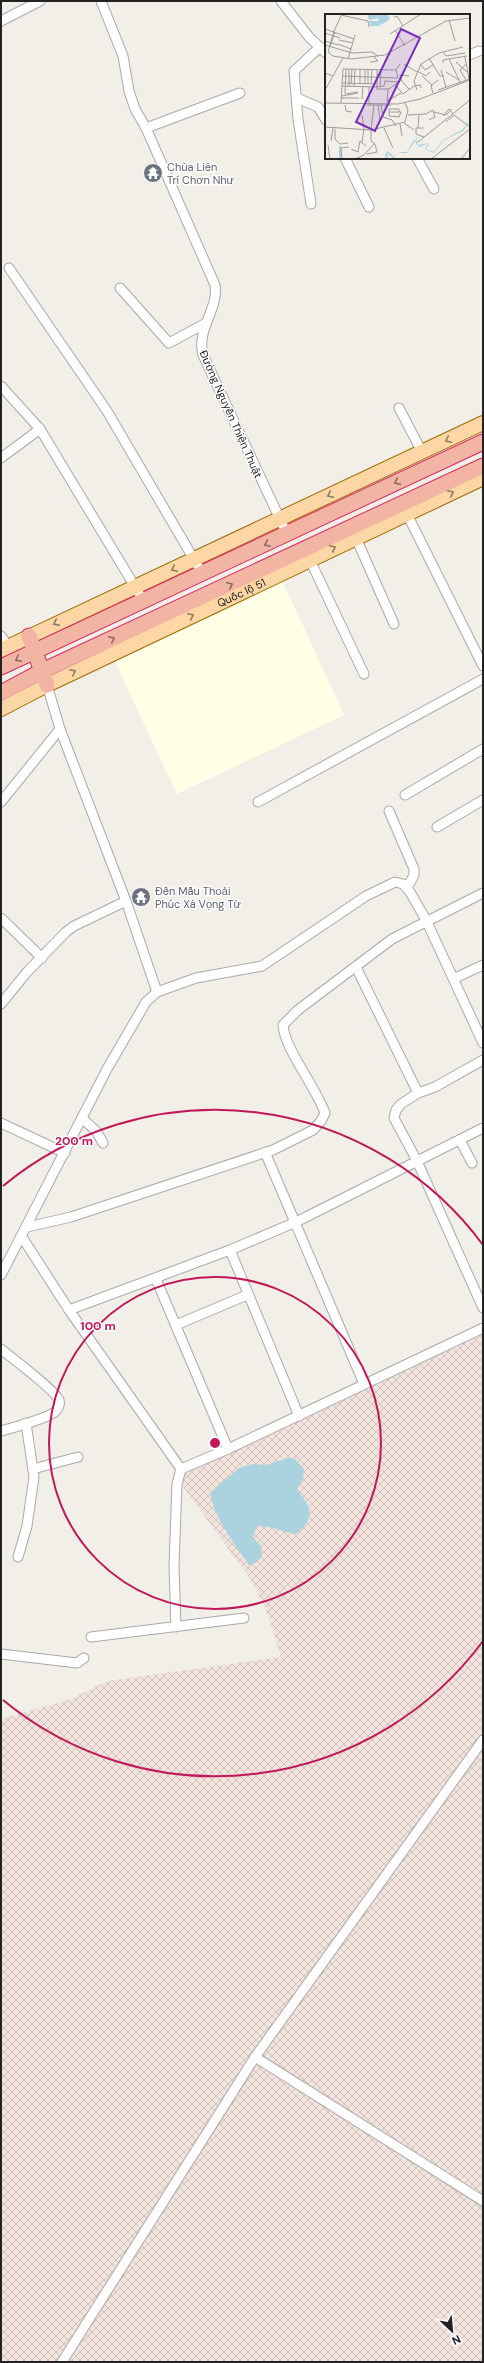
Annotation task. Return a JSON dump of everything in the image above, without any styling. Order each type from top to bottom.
[{"type":"highway","points":[[1,667],[483,442]]},
{"type":"highway","name":"Quốc lộ 51","points":[[1,693],[44,678],[405,509],[483,466]]},
{"type":"highway","points":[[29,636],[44,678]]},
{"type":"main road","points":[[3,644],[29,636],[483,424]]},
{"type":"main road","name":"Quốc lộ 51","points":[[1,709],[44,678],[310,560],[356,538],[405,509],[483,478]]},
{"type":"street","name":"Đường Nguyễn Thiện Thuật","points":[[101,1],[123,56],[129,91],[135,109],[146,128],[215,285],[216,293],[206,323],[201,345],[203,355],[287,534]]},
{"type":"street","points":[[281,1],[309,37],[323,50],[294,71],[311,204]]},
{"type":"street","points":[[1,21],[34,2]]},
{"type":"street","points":[[470,54],[479,50]]},
{"type":"street","points":[[146,128],[240,93]]},
{"type":"street","points":[[297,98],[318,106],[325,118]]},
{"type":"street","points":[[345,159],[369,207]]},
{"type":"street","points":[[418,159],[434,189]]},
{"type":"street","points":[[9,268],[107,411],[202,574]]},
{"type":"street","points":[[120,288],[168,343],[206,323]]},
{"type":"street","points":[[1,386],[40,430],[136,586],[143,600]]},
{"type":"street","points":[[399,408],[422,452]]},
{"type":"street","points":[[1,458],[40,430]]},
{"type":"street","points":[[405,509],[479,650],[483,666]]},
{"type":"street","points":[[356,538],[394,624]]},
{"type":"street","points":[[310,560],[364,674]]},
{"type":"street","points":[[44,678],[60,729],[126,901],[157,992]]},
{"type":"street","points":[[258,802],[483,679]]},
{"type":"street","points":[[1,802],[60,729]]},
{"type":"street","points":[[405,795],[483,749]]},
{"type":"street","points":[[438,827],[483,800]]},
{"type":"street","points":[[389,811],[414,869],[414,875],[406,888]]},
{"type":"street","points":[[1,1275],[66,1153],[107,1069],[143,1006],[157,992],[196,978],[262,966],[383,887],[395,882],[403,884],[426,920],[455,978],[483,1042]]},
{"type":"street","points":[[27,1227],[71,1216],[265,1152],[313,1130],[325,1113],[322,1104],[289,1045],[283,1032],[283,1025],[298,1010],[392,939],[426,920],[483,893]]},
{"type":"street","points":[[1,1004],[42,958],[74,926],[126,901]]},
{"type":"street","points":[[1,918],[42,958]]},
{"type":"street","points":[[455,978],[483,965]]},
{"type":"street","points":[[356,967],[418,1094]]},
{"type":"street","points":[[483,1060],[401,1104],[396,1110],[394,1118],[416,1162],[483,1308]]},
{"type":"street","points":[[83,1119],[97,1132],[103,1143]]},
{"type":"street","points":[[1,1123],[66,1153]]},
{"type":"street","points":[[69,1310],[156,1279],[296,1222],[483,1128]]},
{"type":"street","points":[[460,1140],[472,1163]]},
{"type":"street","points":[[265,1152],[364,1384]]},
{"type":"street","points":[[22,1237],[69,1310],[181,1469]]},
{"type":"street","points":[[230,1250],[247,1295],[298,1416]]},
{"type":"street","points":[[156,1279],[228,1449]]},
{"type":"street","points":[[176,1325],[247,1295]]},
{"type":"street","points":[[181,1469],[228,1449],[483,1328]]},
{"type":"street","points":[[1,1349],[59,1399],[60,1404],[56,1411],[1,1431]]},
{"type":"street","points":[[18,1557],[27,1526],[34,1477],[26,1423]]},
{"type":"street","points":[[33,1469],[78,1457]]},
{"type":"street","points":[[176,1627],[174,1566],[177,1484],[181,1469]]},
{"type":"street","points":[[91,1637],[244,1618]]},
{"type":"street","points":[[1,1654],[78,1663],[84,1658]]},
{"type":"street","points":[[62,2362],[255,2057],[483,1740]]},
{"type":"street","points":[[255,2057],[483,2200]]},
{"type":"shaded area","points":[[282,580],[344,715],[177,794],[114,660]]},
{"type":"shaded area","points":[[483,1332],[483,2362],[67,2362],[260,2055],[450,1789],[444,1785],[252,2054],[58,2362],[1,2362],[1,1719],[71,1699],[107,1681],[281,1657],[266,1609],[251,1580],[181,1484],[184,1472]]},
{"type":"water","points":[[294,1458],[304,1469],[303,1479],[297,1490],[309,1507],[309,1518],[307,1523],[296,1534],[268,1527],[257,1526],[253,1537],[261,1546],[262,1556],[257,1562],[249,1565],[231,1540],[216,1513],[210,1493],[239,1468],[254,1464],[265,1465]]},
{"type":"place","name":"Chùa Liên Trí Chơn Như","points":[[153,173]]},
{"type":"place","name":"Đền Mẫu Thoải Phúc Xá Vọng Từ","points":[[141,897]]}]
